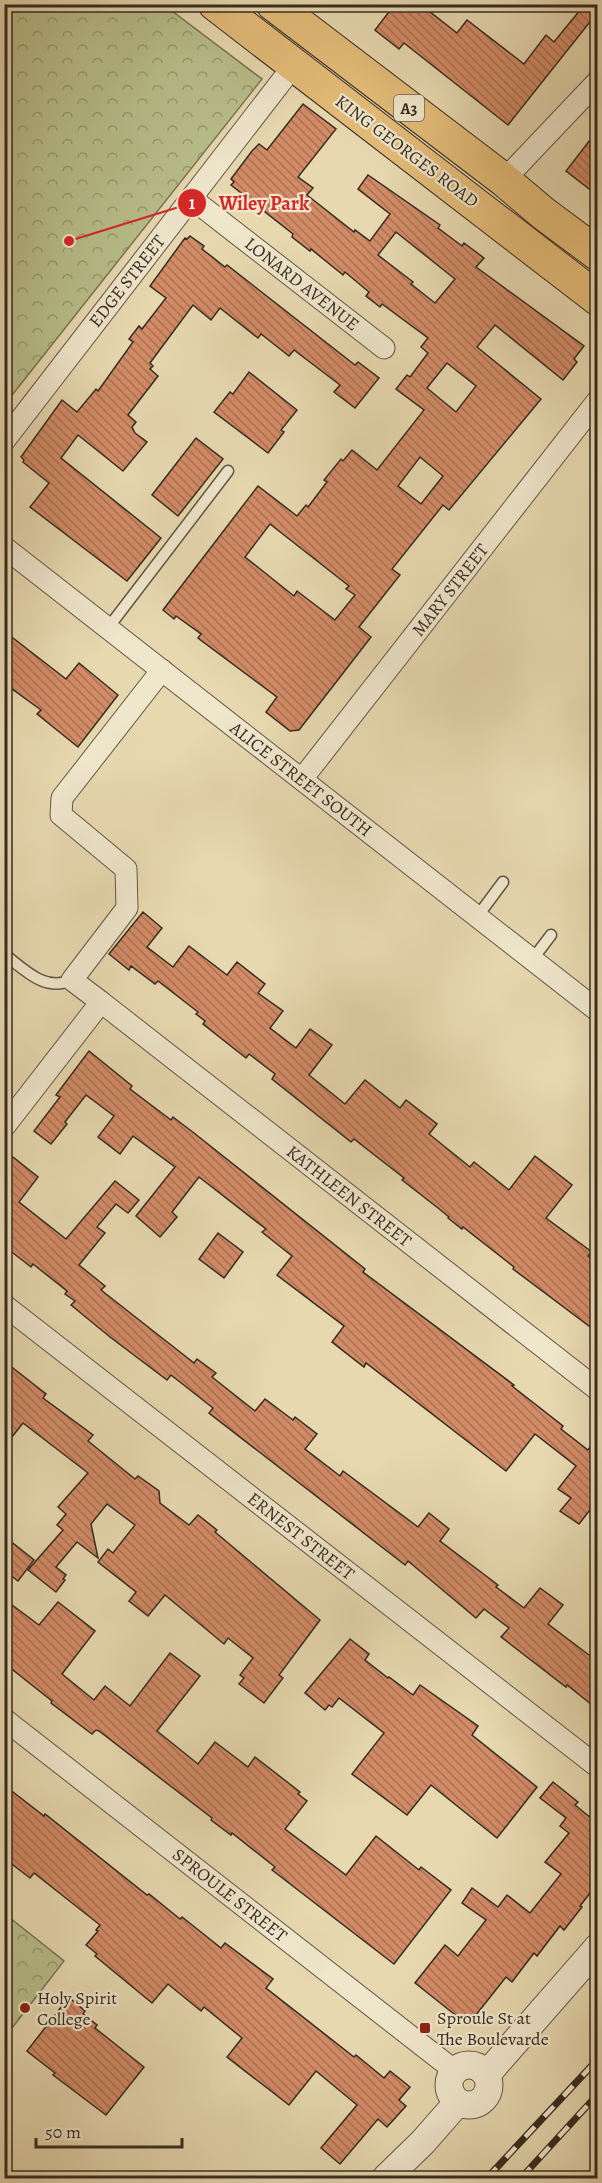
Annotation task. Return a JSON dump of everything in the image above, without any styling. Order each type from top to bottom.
[{"type":"highway","name":"KING GEORGES ROAD","points":[[215,4],[597,298]]},
{"type":"highway","name":"KING GEORGES ROAD","points":[[273,4],[597,254]]},
{"type":"street","name":"EDGE STREET","points":[[4,441],[294,65]]},
{"type":"street","points":[[504,180],[597,81]]},
{"type":"street","name":"LONARD AVENUE","points":[[191,198],[384,348]]},
{"type":"street","name":"MARY STREET","points":[[302,779],[597,400]]},
{"type":"street","name":"ALICE STREET SOUTH","points":[[4,547],[597,1011]]},
{"type":"street","points":[[72,980],[127,908],[126,869],[61,815],[62,798],[162,670]]},
{"type":"street","name":"KATHLEEN STREET","points":[[72,980],[597,1390]]},
{"type":"street","points":[[4,1127],[101,1002]]},
{"type":"street","name":"ERNEST STREET","points":[[4,1305],[597,1767]]},
{"type":"street","name":"SPROULE STREET","points":[[4,1719],[455,2071]]},
{"type":"street","points":[[487,2074],[597,1947]]},
{"type":"street","points":[[471,2064],[483,2069],[487,2074],[490,2087],[484,2099],[472,2105],[458,2102],[449,2087],[449,2081],[455,2071],[471,2064]]},
{"type":"street","points":[[386,2178],[423,2142],[458,2102]]},
{"type":"lane","points":[[108,628],[228,471]]},
{"type":"lane","points":[[477,916],[504,882]]},
{"type":"lane","points":[[532,960],[551,935]]},
{"type":"lane","points":[[4,954],[46,984],[61,985],[72,980]]},
{"type":"green space","points":[[5,4],[164,5],[262,79],[5,404]]},
{"type":"green space","points":[[5,1914],[64,1961],[4,2037]]},
{"type":"building","points":[[395,4],[434,4],[429,11],[457,33],[467,20],[524,64],[546,35],[554,42],[585,4],[590,4],[597,10],[597,13],[508,125],[404,43],[399,49],[375,30]]},
{"type":"building","points":[[303,104],[336,129],[298,177],[313,188],[307,195],[354,232],[355,230],[370,241],[390,214],[358,189],[368,175],[440,225],[438,228],[462,246],[464,243],[484,258],[476,267],[584,346],[574,359],[577,362],[563,380],[495,325],[477,347],[541,399],[449,510],[443,505],[392,569],[400,575],[359,627],[371,637],[299,730],[290,731],[266,712],[277,697],[198,638],[201,634],[176,616],[174,619],[163,610],[258,486],[297,516],[306,505],[308,507],[327,482],[324,480],[341,459],[343,461],[352,450],[377,470],[424,410],[396,389],[407,375],[410,377],[428,353],[421,347],[428,338],[382,304],[380,307],[366,296],[369,292],[345,272],[343,275],[311,249],[310,251],[292,237],[293,234],[231,185],[234,182],[231,179],[259,144],[267,150]],"holes":[[[396,232],[455,279],[435,303],[411,284],[413,282],[378,255]],[[447,363],[476,386],[456,412],[427,388]],[[420,457],[443,476],[421,504],[398,486]],[[270,524],[349,586],[346,589],[355,595],[335,620],[297,591],[294,596],[245,557]]]},
{"type":"building","points":[[597,131],[597,195],[566,171]]},
{"type":"building","points":[[190,236],[225,267],[227,265],[355,365],[358,362],[379,378],[355,408],[334,392],[340,385],[294,350],[289,356],[261,334],[258,338],[220,308],[211,320],[193,305],[150,363],[153,366],[150,369],[158,376],[128,415],[136,422],[132,427],[135,433],[147,442],[123,471],[78,435],[61,458],[161,538],[127,581],[30,507],[49,483],[23,462],[21,457],[62,400],[77,412],[96,389],[98,391],[133,342],[129,339],[139,326],[142,329],[166,298],[150,286],[185,238]]},
{"type":"building","points":[[249,372],[297,410],[281,430],[284,432],[268,453],[214,412],[230,392],[233,394]]},
{"type":"building","points":[[196,438],[223,459],[178,516],[152,495]]},
{"type":"building","points":[[4,631],[66,679],[79,663],[118,695],[78,747],[37,714],[41,710],[4,683]]},
{"type":"building","points":[[143,912],[162,928],[147,947],[173,967],[189,946],[227,975],[237,962],[265,984],[258,993],[283,1011],[270,1028],[296,1048],[310,1029],[332,1045],[309,1075],[345,1104],[365,1080],[400,1108],[406,1100],[437,1124],[429,1134],[470,1167],[474,1162],[509,1190],[535,1156],[572,1185],[546,1218],[592,1252],[588,1256],[597,1264],[597,1332],[513,1269],[514,1267],[463,1227],[462,1229],[448,1218],[402,1180],[404,1178],[354,1139],[351,1142],[272,1079],[275,1074],[249,1054],[246,1058],[203,1024],[205,1021],[196,1014],[198,1012],[158,981],[155,984],[131,966],[129,970],[109,954]]},
{"type":"building","points":[[89,1051],[132,1086],[130,1089],[171,1120],[173,1117],[194,1133],[365,1269],[363,1272],[514,1385],[512,1386],[563,1426],[561,1429],[588,1450],[597,1437],[597,1501],[579,1524],[560,1511],[571,1498],[558,1489],[576,1466],[535,1434],[506,1471],[366,1363],[364,1367],[332,1342],[344,1326],[277,1275],[292,1256],[262,1232],[266,1229],[199,1177],[172,1212],[177,1217],[160,1237],[136,1216],[175,1167],[133,1136],[120,1154],[98,1137],[114,1116],[86,1095],[51,1144],[34,1131],[60,1097],[56,1095]]},
{"type":"building","points":[[13,1157],[38,1177],[19,1202],[66,1239],[115,1181],[139,1200],[128,1213],[116,1204],[97,1227],[105,1233],[79,1265],[105,1286],[101,1290],[194,1363],[197,1359],[216,1373],[212,1377],[255,1411],[265,1399],[293,1420],[295,1417],[317,1434],[305,1449],[340,1476],[343,1471],[418,1527],[429,1513],[449,1529],[440,1541],[524,1608],[540,1588],[563,1605],[548,1624],[597,1661],[597,1709],[501,1637],[509,1628],[484,1609],[476,1618],[408,1561],[405,1565],[209,1413],[213,1408],[171,1375],[167,1380],[110,1337],[71,1305],[75,1301],[65,1294],[67,1291],[33,1264],[31,1267],[4,1246],[4,1167]]},
{"type":"building","points":[[218,1233],[243,1252],[224,1278],[199,1259]]},
{"type":"building","points":[[4,1361],[46,1394],[43,1398],[93,1435],[88,1441],[135,1479],[138,1476],[159,1491],[160,1503],[189,1525],[198,1515],[320,1620],[279,1675],[283,1678],[264,1703],[239,1684],[244,1678],[240,1675],[253,1658],[228,1638],[224,1644],[165,1595],[148,1616],[129,1601],[136,1592],[98,1562],[108,1549],[113,1553],[135,1525],[107,1504],[91,1524],[98,1558],[77,1542],[56,1567],[66,1575],[56,1592],[28,1570],[63,1530],[57,1525],[66,1514],[58,1507],[88,1473],[23,1423],[4,1447]]},
{"type":"building","points":[[4,1536],[34,1560],[18,1581],[4,1570]]},
{"type":"building","points":[[4,1599],[39,1625],[58,1602],[95,1631],[62,1674],[94,1700],[105,1686],[130,1706],[170,1653],[200,1676],[157,1731],[198,1764],[215,1742],[248,1767],[255,1757],[300,1792],[298,1794],[307,1801],[285,1829],[346,1875],[376,1836],[419,1870],[421,1867],[451,1890],[394,1964],[272,1870],[275,1867],[232,1833],[231,1835],[211,1820],[212,1818],[99,1731],[96,1730],[92,1734],[4,1663]]},
{"type":"building","points":[[350,1639],[369,1654],[365,1660],[413,1695],[420,1685],[478,1726],[472,1735],[537,1787],[497,1838],[431,1785],[407,1815],[352,1774],[384,1733],[339,1698],[332,1707],[329,1705],[325,1710],[305,1693]]},
{"type":"building","points":[[553,1782],[578,1802],[575,1805],[597,1823],[597,1884],[564,1930],[560,1926],[537,1956],[534,1953],[512,1982],[506,1977],[468,2025],[415,1983],[445,1945],[458,1956],[486,1920],[462,1903],[472,1888],[498,1907],[507,1895],[530,1913],[561,1874],[545,1862],[569,1833],[560,1826],[566,1818],[540,1798]]},
{"type":"building","points":[[4,1785],[180,1919],[182,1917],[221,1948],[225,1943],[273,1979],[266,1988],[354,2057],[356,2055],[384,2078],[390,2071],[410,2087],[399,2100],[406,2106],[387,2127],[378,2119],[340,2164],[321,2148],[357,2105],[316,2071],[289,2105],[227,2057],[242,2038],[204,2007],[201,2011],[168,1984],[152,2003],[95,1956],[97,1954],[86,1945],[98,1931],[96,1930],[100,1925],[34,1873],[30,1878],[4,1858]]},
{"type":"building","points":[[71,1999],[85,2011],[83,2014],[97,2025],[95,2028],[144,2067],[106,2115],[53,2075],[55,2073],[27,2051],[62,2006],[64,2008]]},
{"type":"railway","points":[[487,2178],[598,2059]]},
{"type":"railway","points":[[521,2178],[598,2094]]},
{"type":"place","name":"Wiley Park","points":[[69,241]]},
{"type":"place","name":"Holy Spirit College","points":[[25,2008]]},
{"type":"place","name":"Sproule St at The Boulevarde","points":[[425,2028]]}]
